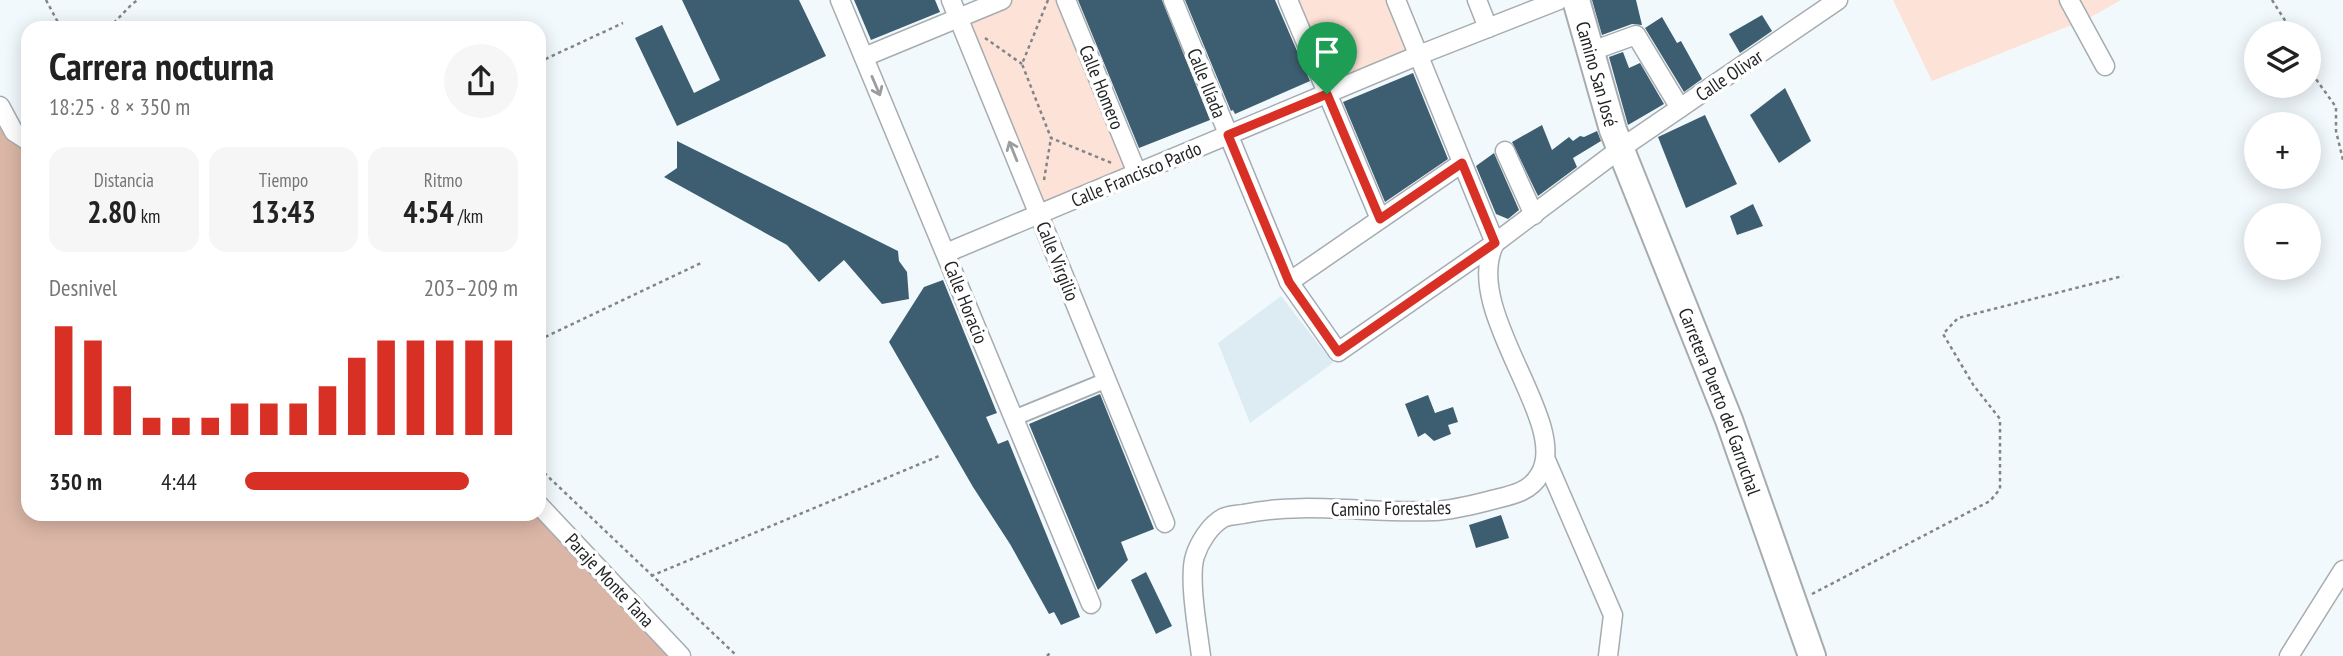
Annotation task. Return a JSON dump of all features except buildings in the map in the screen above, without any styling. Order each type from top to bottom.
[{"type":"main road","name":"Camino San José","points":[[1576,0],[1589,52],[1620,149]]},
{"type":"main road","name":"Carretera Puerto del Garruchal","points":[[1620,149],[1729,420],[1812,656]]},
{"type":"street","name":"Calle Horacio","points":[[841,0],[1091,604]]},
{"type":"street","name":"Calle Virgilio","points":[[951,0],[1165,523]]},
{"type":"street","points":[[864,57],[1002,0]]},
{"type":"street","name":"Calle Homero","points":[[1066,0],[1137,173]]},
{"type":"street","name":"Calle Ilíada","points":[[1173,0],[1289,282],[1338,352],[1495,243]]},
{"type":"street","points":[[1288,0],[1380,219]]},
{"type":"street","points":[[1396,0],[1495,243],[1488,261],[1489,284],[1500,326],[1542,429],[1546,460],[1613,615],[1608,656]]},
{"type":"street","points":[[1477,0],[1488,28]]},
{"type":"street","name":"Calle Francisco Pardo","points":[[946,253],[1419,55],[1559,0]]},
{"type":"street","name":"Calle Olivar","points":[[1495,243],[1620,149],[1838,0]]},
{"type":"street","points":[[2070,0],[2105,66]]},
{"type":"street","points":[[1589,52],[1636,35],[1680,108]]},
{"type":"street","points":[[0,106],[13,132],[21,137]]},
{"type":"street","points":[[1505,151],[1534,215]]},
{"type":"street","points":[[1289,282],[1462,163]]},
{"type":"street","points":[[1014,418],[1107,380]]},
{"type":"street","name":"Camino Forestales","points":[[1201,656],[1193,576],[1194,558],[1212,527],[1223,518],[1266,509],[1434,511],[1470,506],[1516,494],[1534,484],[1542,473],[1546,460]]},
{"type":"street","name":"Paraje Monte Tana","points":[[546,512],[681,656]]},
{"type":"street","points":[[2289,656],[2343,570]]},
{"type":"path","points":[[46,0],[57,21]]},
{"type":"path","points":[[116,21],[138,0]]},
{"type":"path","points":[[1022,65],[1048,0]]},
{"type":"path","points":[[2272,0],[2285,21]]},
{"type":"path","points":[[958,18],[1022,65],[1051,138],[1039,214]]},
{"type":"path","points":[[546,59],[624,23]]},
{"type":"path","points":[[2321,86],[2336,107],[2336,131],[2343,160]]},
{"type":"path","points":[[1051,138],[1137,173]]},
{"type":"path","points":[[546,337],[703,262]]},
{"type":"path","points":[[1793,604],[1990,501],[2000,489],[2000,419],[1974,386],[1943,334],[1958,317],[2123,276]]},
{"type":"path","points":[[652,576],[939,456]]},
{"type":"path","points":[[546,475],[737,656]]},
{"type":"path","points":[[1047,656],[1051,652]]},
{"type":"shaded area","points":[[1002,0],[1066,0],[1137,173],[1039,214],[958,18]]},
{"type":"shaded area","points":[[1288,0],[1396,0],[1419,55],[1327,94]]},
{"type":"shaded area","points":[[1893,0],[2121,0],[2089,18],[1932,81]]},
{"type":"shaded area","points":[[0,119],[21,142],[21,521],[546,521],[672,656],[0,656]]},
{"type":"shaded area","points":[[1281,296],[1333,363],[1250,423],[1218,343]]},
{"type":"route","points":[[1327,94],[1380,219],[1462,163],[1495,243],[1338,352],[1289,282],[1228,135],[1327,94]]}]
